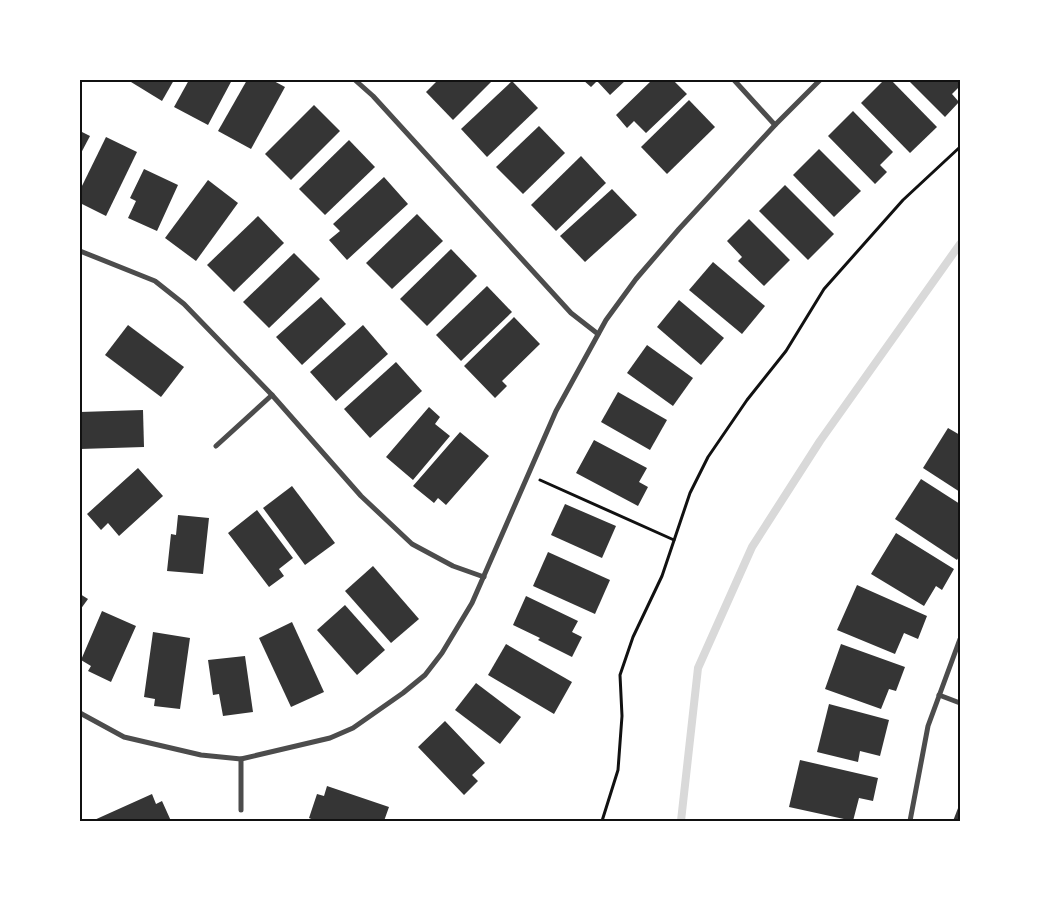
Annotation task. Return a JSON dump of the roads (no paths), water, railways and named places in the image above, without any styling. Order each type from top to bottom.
[{"type":"street","points":[[356,80],[373,96],[570,312],[598,334]]},
{"type":"street","points":[[734,80],[775,125]]},
{"type":"street","points":[[80,713],[124,737],[201,755],[241,758],[330,738],[353,728],[380,711],[424,675],[458,630],[484,577],[556,411],[598,334],[636,279],[775,125],[820,80]]},
{"type":"street","points":[[80,252],[155,280],[184,304],[272,396],[361,496],[412,544],[453,566],[484,577]]},
{"type":"street","points":[[216,446],[272,396]]},
{"type":"street","points":[[910,821],[922,752],[939,695],[960,639]]},
{"type":"street","points":[[939,695],[960,703]]},
{"type":"street","points":[[241,758],[241,810]]},
{"type":"waterway","points":[[681,821],[698,668],[752,547],[820,441],[960,244]]}]
